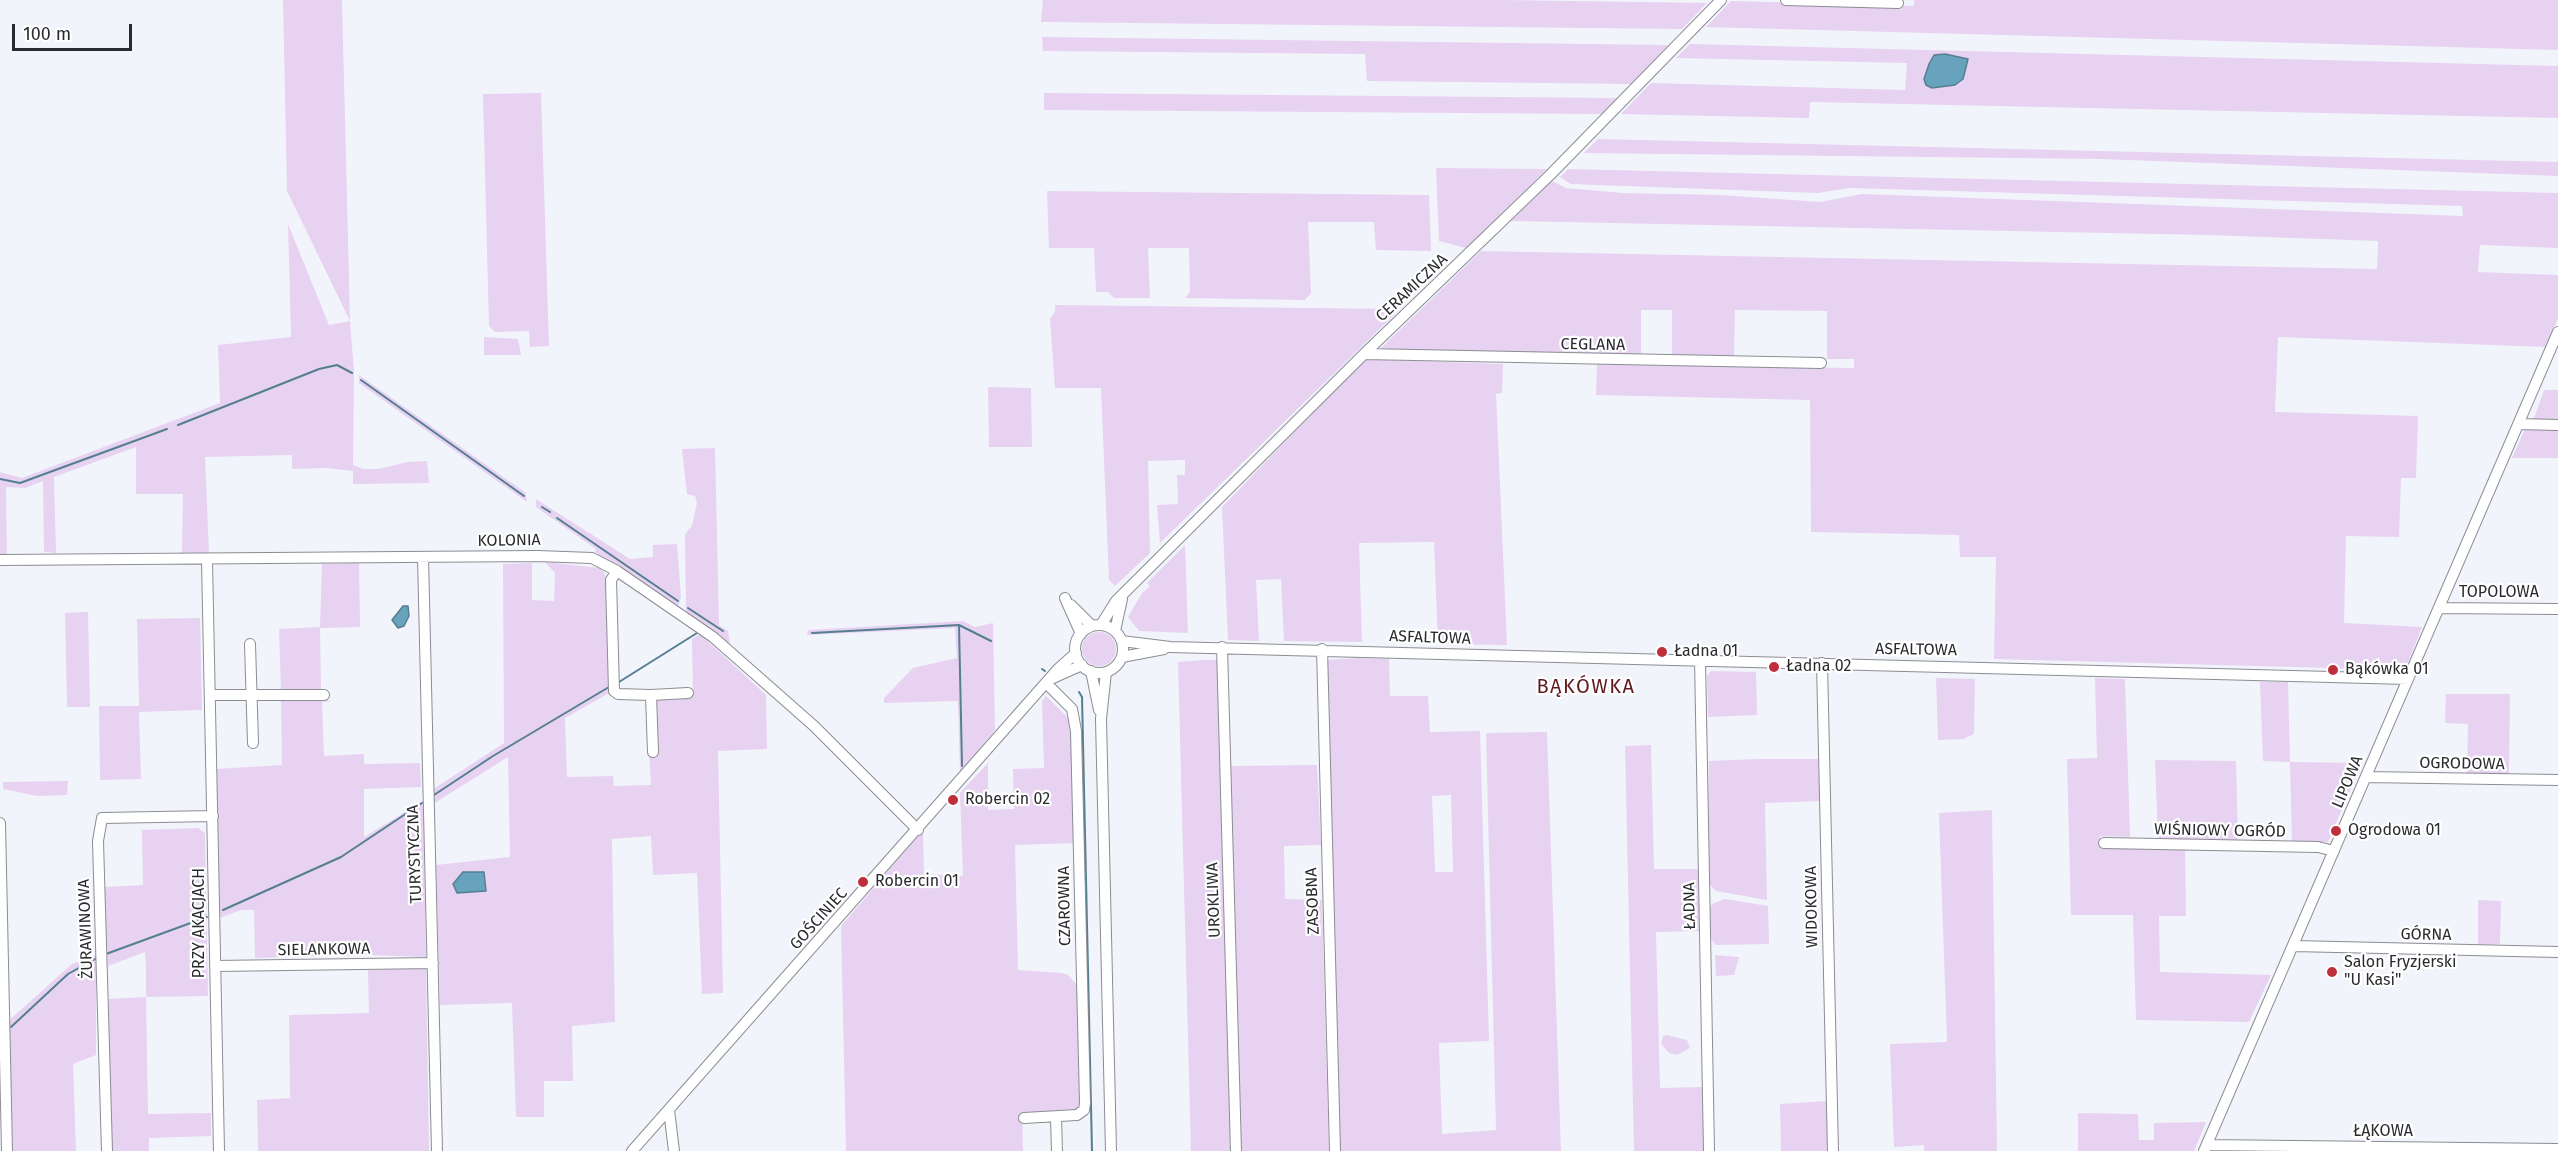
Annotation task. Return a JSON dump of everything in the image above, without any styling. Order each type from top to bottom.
[{"type":"street","name":"CERAMICZNA","points":[[1097,626],[1116,601],[1364,354],[1551,174],[1721,0]]},
{"type":"street","points":[[1786,0],[1898,3]]},
{"type":"street","name":"LIPOWA","points":[[2206,1148],[2558,332]]},
{"type":"street","name":"CEGLANA","points":[[1364,354],[1821,363]]},
{"type":"street","points":[[2518,424],[2558,425]]},
{"type":"street","name":"KOLONIA","points":[[0,560],[581,556],[604,563],[617,571],[712,637],[814,726],[918,830]]},
{"type":"street","name":"TURYSTYCZNA","points":[[423,557],[437,1151]]},
{"type":"street","name":"PRZY AKACJACH","points":[[207,560],[219,1151]]},
{"type":"street","points":[[617,571],[611,580],[613,688],[618,694],[688,693]]},
{"type":"street","points":[[1115,631],[1123,596]]},
{"type":"street","points":[[1087,668],[1106,672],[1116,666],[1122,657],[1122,641],[1115,631],[1097,626],[1065,598],[1081,634],[1076,653],[1087,668],[1101,719]]},
{"type":"street","name":"TOPOLOWA","points":[[2439,608],[2558,609]]},
{"type":"street","points":[[1081,634],[1097,626]]},
{"type":"street","name":"ASFALTOWA","points":[[1122,641],[1170,647],[1322,649],[2408,679]]},
{"type":"street","points":[[250,644],[253,743]]},
{"type":"street","name":"ASFALTOWA","points":[[1122,657],[1170,647]]},
{"type":"street","name":"UROKLIWA","points":[[1222,647],[1236,1151]]},
{"type":"street","name":"ZASOBNA","points":[[1322,649],[1335,1151]]},
{"type":"street","name":"GOŚCINIEC","points":[[632,1151],[1048,681],[1076,653]]},
{"type":"street","name":"ŁADNA","points":[[1700,659],[1709,1151]]},
{"type":"street","name":"WIDOKOWA","points":[[1822,663],[1833,1151]]},
{"type":"street","name":"GOŚCINIEC","points":[[1048,681],[1087,668]]},
{"type":"street","points":[[1106,672],[1101,719],[1111,1151]]},
{"type":"street","name":"CZAROWNA","points":[[1024,1118],[1056,1118],[1077,1115],[1083,1110],[1085,1103],[1076,731],[1071,707],[1048,681]]},
{"type":"street","points":[[210,695],[324,695]]},
{"type":"street","points":[[651,695],[653,752]]},
{"type":"street","name":"OGRODOWA","points":[[2366,777],[2558,780]]},
{"type":"street","name":"ŻURAWINOWA","points":[[107,1151],[98,841],[102,818],[213,816]]},
{"type":"street","points":[[0,823],[8,1151]]},
{"type":"street","name":"WIŚNIOWY OGRÓD","points":[[2104,843],[2318,847],[2334,851]]},
{"type":"street","name":"GÓRNA","points":[[2293,946],[2558,952]]},
{"type":"street","name":"SIELANKOWA","points":[[215,966],[433,963]]},
{"type":"street","points":[[669,1110],[674,1131],[674,1151]]},
{"type":"street","points":[[1056,1118],[1057,1151]]},
{"type":"street","name":"ŁĄKOWA","points":[[2206,1148],[2558,1149]]},
{"type":"shaded area","points":[[283,0],[342,0],[350,321],[287,191]]},
{"type":"shaded area","points":[[1043,0],[1503,0],[1707,3],[1682,29],[1041,22]]},
{"type":"shaded area","points":[[1914,0],[2558,0],[2558,50],[1706,27],[1731,1],[1914,6]]},
{"type":"shaded area","points":[[1042,37],[1668,45],[1632,84],[1367,81],[1365,54],[1043,51]]},
{"type":"shaded area","points":[[1690,44],[2558,66],[2558,118],[1810,102],[1809,118],[1621,114],[1651,83],[1905,90],[1907,63],[1676,58]]},
{"type":"shaded area","points":[[541,93],[549,346],[530,347],[529,331],[495,332],[489,326],[483,94]]},
{"type":"shaded area","points":[[1044,93],[1618,98],[1602,114],[1044,110]]},
{"type":"shaded area","points":[[1598,139],[2558,162],[2558,176],[2101,159],[1584,153]]},
{"type":"shaded area","points":[[1436,168],[1547,169],[1466,248],[1439,241]]},
{"type":"shaded area","points":[[1568,169],[2558,193],[2558,248],[2480,245],[2478,272],[2558,275],[2558,318],[2546,347],[2278,337],[2275,412],[2418,416],[2416,478],[2401,478],[2399,537],[2346,536],[2344,623],[2422,627],[2405,670],[1994,659],[1996,557],[1960,557],[1959,535],[1811,532],[1810,400],[1596,395],[1597,364],[1854,368],[1854,359],[1827,359],[1827,311],[1735,310],[1734,357],[1672,356],[1672,310],[1641,310],[1641,356],[1378,351],[1481,251],[2377,269],[2378,241],[2208,235],[1511,221],[1552,181],[1566,188],[1622,193],[1721,195],[1820,202],[1862,194],[2463,216],[2462,206],[1850,188],[1818,193],[1571,184],[1560,177]]},
{"type":"shaded area","points":[[1047,191],[1429,195],[1431,251],[1376,250],[1374,222],[1308,222],[1311,293],[1305,300],[1185,298],[1190,292],[1189,248],[1148,248],[1150,298],[1114,298],[1108,292],[1096,292],[1094,248],[1049,248]]},
{"type":"shaded area","points":[[288,224],[329,325],[350,321],[354,372],[353,465],[363,469],[378,469],[408,462],[427,461],[429,483],[353,484],[353,471],[326,468],[292,469],[292,455],[205,457],[209,554],[182,554],[183,494],[136,494],[136,447],[54,477],[56,553],[44,552],[43,481],[25,488],[6,487],[7,557],[0,557],[0,472],[22,478],[220,403],[218,345],[291,337]]},
{"type":"shaded area","points":[[1055,305],[1394,309],[1396,313],[1160,543],[1157,505],[1178,504],[1177,475],[1185,475],[1185,460],[1148,461],[1150,553],[1115,586],[1109,580],[1101,388],[1055,388],[1050,319],[1055,312]]},
{"type":"shaded area","points":[[484,337],[518,339],[521,355],[484,355]]},
{"type":"shaded area","points":[[1365,359],[1503,364],[1502,393],[1496,394],[1507,645],[1438,644],[1434,542],[1359,543],[1362,642],[1284,641],[1281,579],[1256,580],[1259,641],[1228,640],[1222,507]]},
{"type":"shaded area","points":[[359,375],[526,493],[527,502],[359,383]]},
{"type":"shaded area","points":[[988,387],[1031,388],[1032,447],[989,447]]},
{"type":"shaded area","points":[[2544,390],[2558,390],[2558,421],[2533,421]]},
{"type":"shaded area","points":[[2525,429],[2558,430],[2558,458],[2512,458]]},
{"type":"shaded area","points":[[715,448],[719,625],[728,631],[730,644],[686,612],[685,534],[692,526],[697,503],[695,496],[687,494],[682,449]]},
{"type":"shaded area","points":[[536,499],[630,559],[653,557],[653,545],[677,544],[681,597],[678,607],[595,552],[596,549],[536,507]]},
{"type":"shaded area","points":[[1185,545],[1188,633],[1139,631],[1128,617],[1142,593],[1150,586],[1147,583]]},
{"type":"shaded area","points":[[545,562],[600,568],[605,574],[608,590],[611,692],[565,718],[567,777],[613,776],[614,786],[651,785],[649,755],[655,699],[693,696],[692,639],[700,634],[766,695],[767,749],[718,751],[723,993],[702,994],[697,873],[653,875],[651,836],[612,839],[615,1022],[572,1026],[573,1081],[544,1081],[544,1117],[516,1117],[512,1003],[440,1005],[436,865],[510,857],[508,757],[433,804],[432,790],[504,743],[503,564],[532,563],[532,600],[554,601],[555,573]]},
{"type":"shaded area","points":[[359,563],[360,627],[320,628],[321,689],[281,689],[279,629],[320,627],[322,564]]},
{"type":"shaded area","points":[[88,612],[90,707],[67,707],[65,613]]},
{"type":"shaded area","points":[[200,618],[202,710],[139,712],[141,779],[100,780],[99,706],[139,706],[137,619]]},
{"type":"shaded area","points":[[963,621],[975,627],[993,623],[995,730],[960,772],[958,701],[884,703],[884,698],[913,668],[957,658],[955,628],[807,635],[808,630]]},
{"type":"shaded area","points":[[1099,632],[1111,637],[1116,649],[1111,661],[1099,666],[1087,661],[1082,649],[1087,637]]},
{"type":"shaded area","points":[[1389,659],[1390,696],[1428,696],[1430,732],[1480,731],[1489,1041],[1439,1043],[1442,1134],[1496,1130],[1486,733],[1547,732],[1561,1151],[1339,1151],[1325,660]],"holes":[[[1451,795],[1453,872],[1435,872],[1432,796]]]},
{"type":"shaded area","points":[[1219,660],[1233,1151],[1191,1151],[1178,662]]},
{"type":"shaded area","points":[[1711,671],[1756,672],[1757,715],[1708,717],[1707,676]]},
{"type":"shaded area","points":[[1936,678],[1975,679],[1974,734],[1963,739],[1938,740]]},
{"type":"shaded area","points":[[2095,678],[2125,679],[2130,837],[2100,836],[2100,847],[2185,849],[2186,916],[2159,916],[2160,972],[2271,975],[2249,1022],[2136,1020],[2133,915],[2071,915],[2067,759],[2097,758]]},
{"type":"shaded area","points":[[2260,682],[2288,682],[2290,762],[2263,761]]},
{"type":"shaded area","points":[[2446,694],[2510,694],[2509,775],[2467,775],[2468,724],[2445,723]]},
{"type":"shaded area","points":[[1046,696],[1067,717],[1073,732],[1076,843],[1015,845],[1018,970],[1062,973],[1068,975],[1080,988],[1082,1107],[1076,1113],[1022,1115],[1023,1151],[846,1151],[841,926],[923,830],[924,874],[963,876],[960,793],[988,763],[988,810],[1014,809],[1013,769],[1044,768],[1042,701]]},
{"type":"shaded area","points":[[303,698],[333,701],[322,702],[324,756],[364,754],[364,764],[420,763],[421,787],[364,789],[364,837],[423,801],[426,957],[368,955],[255,958],[254,910],[241,910],[217,919],[216,769],[282,765],[281,699]]},
{"type":"shaded area","points":[[1651,745],[1654,869],[1701,869],[1703,931],[1656,932],[1660,1088],[1704,1087],[1706,1151],[1634,1151],[1625,746]]},
{"type":"shaded area","points":[[1819,759],[1821,801],[1765,803],[1767,900],[1716,891],[1707,882],[1709,761]]},
{"type":"shaded area","points":[[2155,760],[2236,761],[2238,843],[2158,840]]},
{"type":"shaded area","points":[[2290,762],[2362,763],[2328,842],[2292,843]]},
{"type":"shaded area","points":[[1317,765],[1321,845],[1284,846],[1285,899],[1322,900],[1329,1151],[1239,1151],[1230,766]]},
{"type":"shaded area","points":[[68,781],[67,795],[37,796],[3,789],[3,782]]},
{"type":"shaded area","points":[[1992,810],[1997,1151],[1924,1151],[1924,1145],[1894,1147],[1890,1044],[1947,1042],[1939,813]]},
{"type":"shaded area","points":[[198,828],[205,833],[208,996],[146,997],[145,952],[108,966],[104,887],[143,885],[142,830]]},
{"type":"shaded area","points":[[1725,899],[1768,906],[1769,944],[1716,945],[1708,936],[1709,911],[1712,904]]},
{"type":"shaded area","points":[[2478,900],[2501,901],[2500,944],[2478,945]]},
{"type":"shaded area","points":[[96,955],[96,1055],[73,1064],[76,1151],[11,1151],[6,1023],[72,964]]},
{"type":"shaded area","points":[[1715,955],[1739,957],[1734,975],[1716,976]]},
{"type":"shaded area","points":[[426,968],[429,1151],[258,1151],[257,1100],[290,1098],[289,1015],[369,1013],[368,970]]},
{"type":"shaded area","points":[[146,997],[148,1114],[211,1113],[211,1136],[149,1138],[149,1151],[111,1151],[108,999]]},
{"type":"shaded area","points":[[1663,1036],[1687,1040],[1690,1048],[1677,1055],[1669,1053],[1661,1044]]},
{"type":"shaded area","points":[[1827,1101],[1828,1151],[1781,1151],[1780,1104]]},
{"type":"shaded area","points":[[2078,1113],[2138,1114],[2139,1140],[2154,1140],[2154,1123],[2206,1122],[2194,1151],[2078,1151]]},
{"type":"water","points":[[1945,54],[1968,59],[1963,79],[1955,85],[1932,88],[1926,85],[1924,79],[1929,64],[1934,55]]},
{"type":"water","points":[[403,606],[408,606],[409,616],[404,626],[398,628],[392,620]]},
{"type":"water","points":[[463,872],[484,872],[486,891],[457,893],[453,884]]},
{"type":"waterway","points":[[178,425],[319,369],[337,365],[352,373]]},
{"type":"waterway","points":[[361,380],[524,496]]},
{"type":"waterway","points":[[0,479],[20,483],[167,429]]},
{"type":"waterway","points":[[542,507],[550,512]]},
{"type":"waterway","points":[[557,518],[678,601]]},
{"type":"waterway","points":[[688,608],[723,631]]},
{"type":"waterway","points":[[959,625],[962,766]]},
{"type":"waterway","points":[[812,633],[959,625],[991,641]]},
{"type":"waterway","points":[[619,682],[697,633]]},
{"type":"waterway","points":[[434,795],[493,756],[609,687]]},
{"type":"waterway","points":[[1079,692],[1082,697],[1092,1151]]},
{"type":"waterway","points":[[223,910],[341,857],[422,803]]},
{"type":"waterway","points":[[106,954],[207,917]]},
{"type":"waterway","points":[[11,1027],[68,974],[95,959]]},
{"type":"place","name":"Ładna 01","points":[[1662,652]]},
{"type":"place","name":"Ładna 02","points":[[1774,667]]},
{"type":"place","name":"Bąkówka 01","points":[[2333,670]]},
{"type":"place","name":"Robercin 02","points":[[953,800]]},
{"type":"place","name":"Ogrodowa 01","points":[[2336,831]]},
{"type":"place","name":"Robercin 01","points":[[863,882]]},
{"type":"place","name":"Salon Fryzjerski \"U Kasi\"","points":[[2332,972]]},
{"type":"district","name":"BĄKÓWKA","points":[[1586,687]]}]
